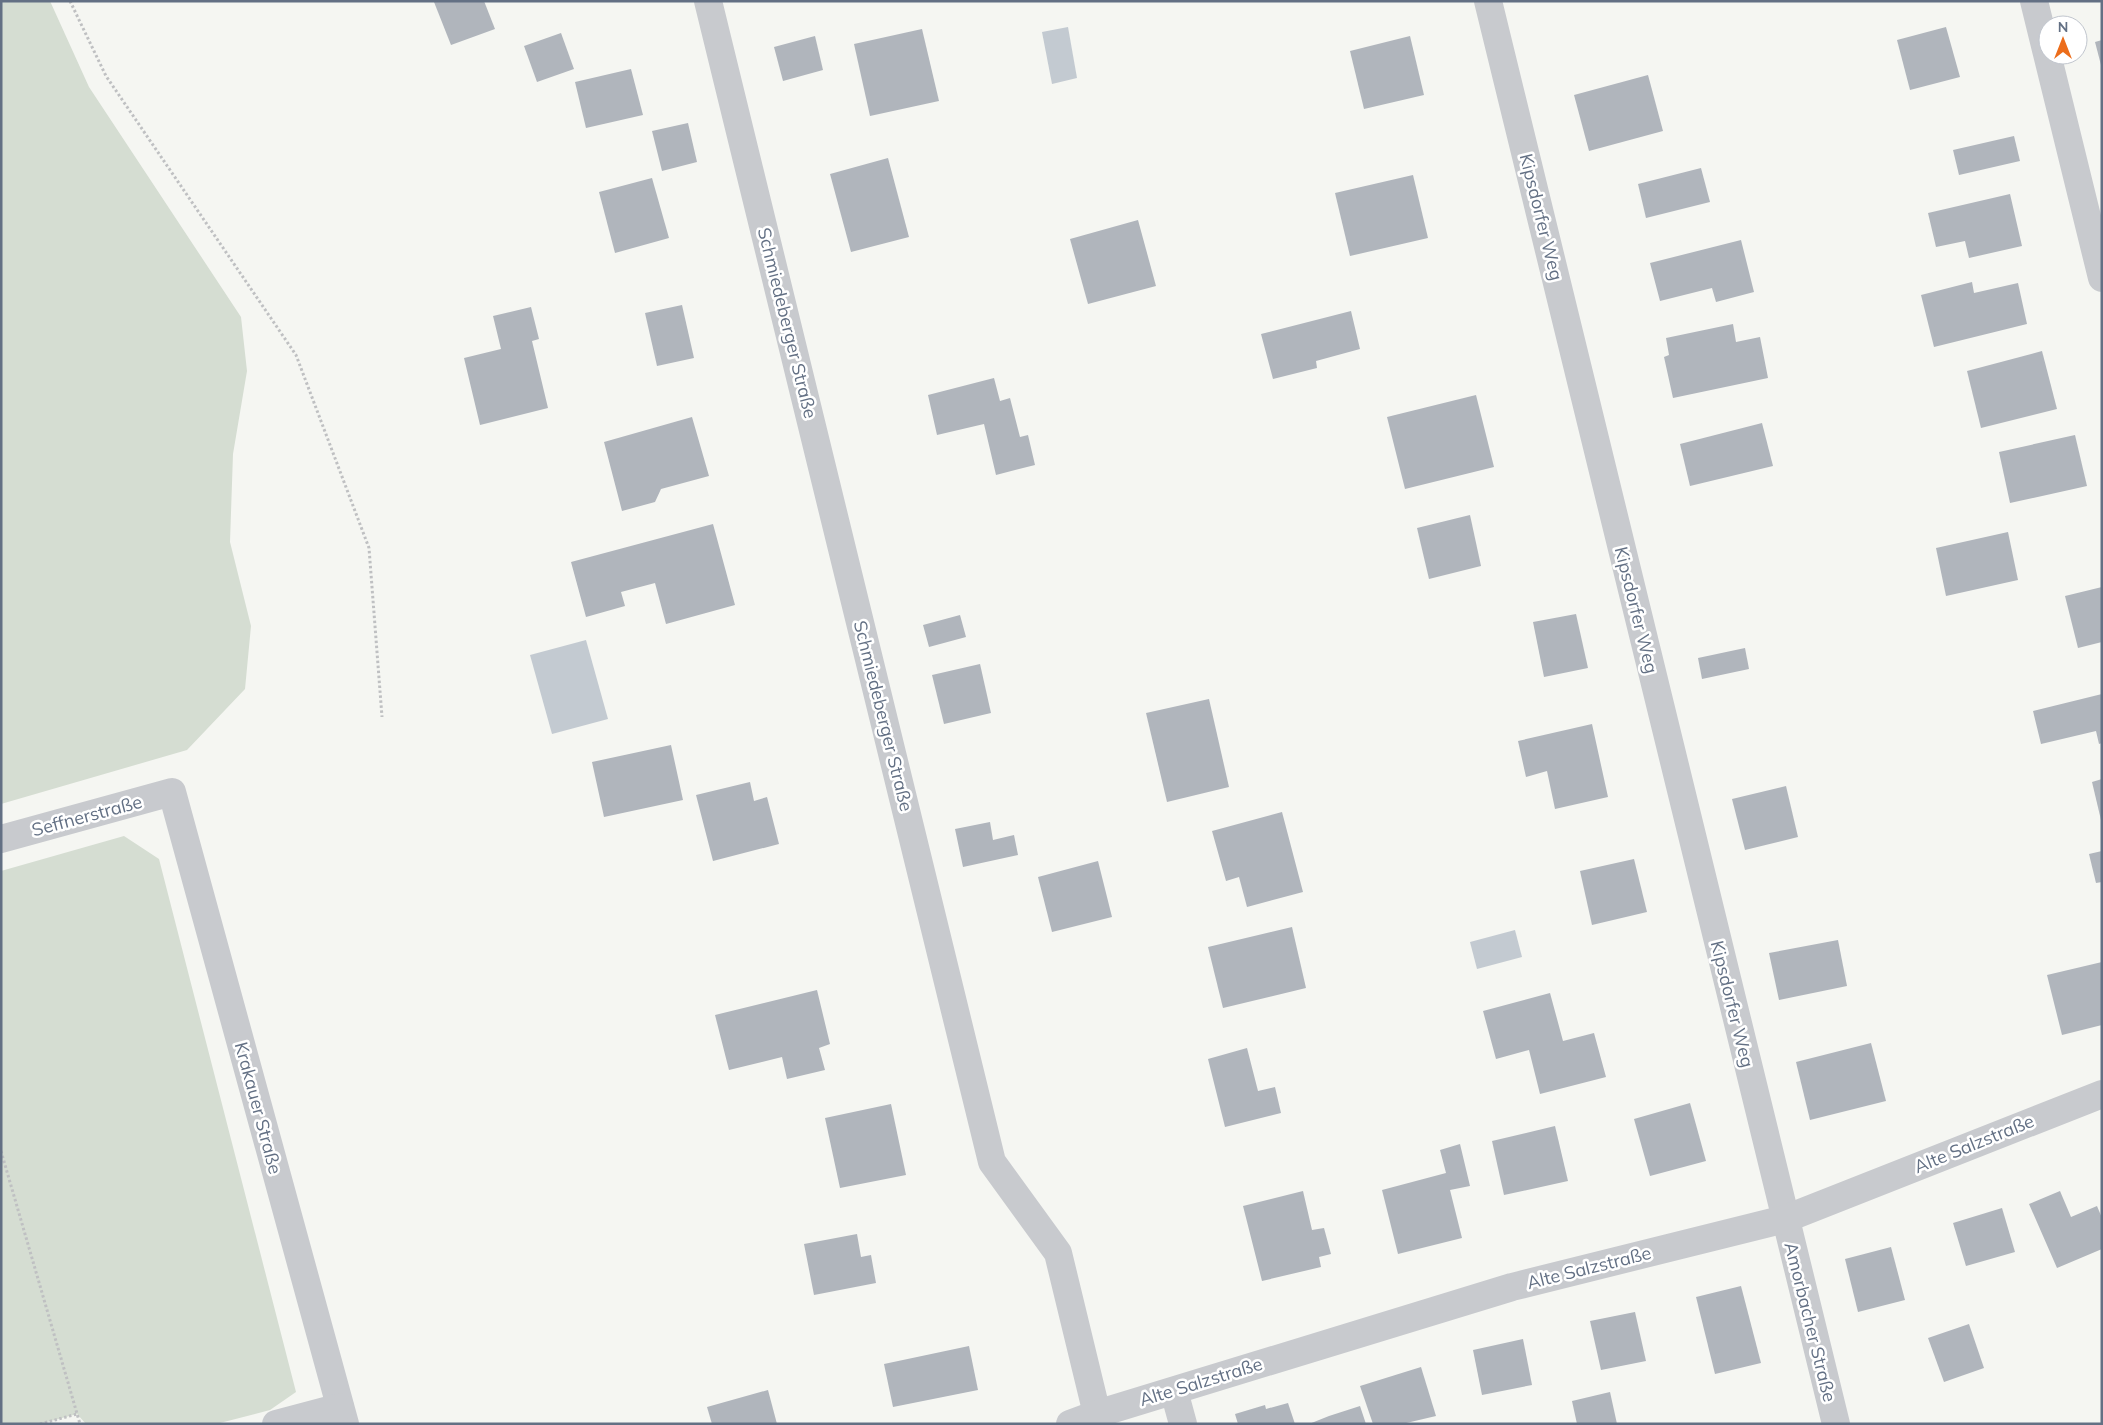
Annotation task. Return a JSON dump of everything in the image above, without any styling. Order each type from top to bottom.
[{"type":"street","name":"Schmiedeberger Straße","points":[[708,1],[992,1162],[1058,1253],[1097,1414]]},
{"type":"street","name":"Kipsdorfer Weg","points":[[1488,1],[1785,1219]]},
{"type":"street","points":[[2034,1],[2102,278]]},
{"type":"street","name":"Seffnerstraße","points":[[1,839],[172,792]]},
{"type":"street","name":"Krakauer Straße","points":[[172,792],[342,1415]]},
{"type":"street","name":"Alte Salzstraße","points":[[1070,1424],[1097,1414],[1512,1287],[1785,1219],[2102,1094]]},
{"type":"street","name":"Amorbacher Straße","points":[[1785,1219],[1836,1424]]},
{"type":"street","points":[[1174,1391],[1183,1424]]},
{"type":"street","points":[[276,1424],[342,1415]]},
{"type":"path","points":[[70,1],[106,76],[296,355],[369,548],[382,717]]},
{"type":"path","points":[[1,1151],[80,1424]]},
{"type":"path","points":[[40,1424],[77,1414]]},
{"type":"shaded area","points":[[1,1],[50,1],[89,87],[241,317],[247,371],[233,454],[230,542],[251,626],[245,689],[187,750],[1,804]]},
{"type":"shaded area","points":[[1068,27],[1077,78],[1052,84],[1042,32]]},
{"type":"shaded area","points":[[586,640],[608,719],[552,734],[530,655]]},
{"type":"shaded area","points":[[124,836],[159,859],[296,1392],[270,1410],[216,1424],[86,1424],[77,1414],[40,1424],[1,1424],[1,871]]},
{"type":"shaded area","points":[[1515,930],[1522,957],[1477,969],[1470,942]]},
{"type":"building","points":[[484,1],[495,29],[451,45],[434,2]]},
{"type":"building","points":[[1946,27],[1960,77],[1910,90],[1897,40]]},
{"type":"building","points":[[922,29],[939,101],[870,116],[854,44]]},
{"type":"building","points":[[561,33],[574,69],[537,82],[524,46]]},
{"type":"building","points":[[815,36],[823,70],[783,81],[774,47]]},
{"type":"building","points":[[1410,36],[1424,95],[1364,109],[1350,51]]},
{"type":"building","points":[[2102,40],[2102,65],[2101,65],[2095,42]]},
{"type":"building","points":[[631,69],[643,115],[586,128],[575,82]]},
{"type":"building","points":[[1648,75],[1663,131],[1589,151],[1574,95]]},
{"type":"building","points":[[688,123],[697,162],[662,171],[652,131]]},
{"type":"building","points":[[2014,136],[2020,161],[1959,175],[1953,150]]},
{"type":"building","points":[[888,158],[909,237],[851,252],[830,174]]},
{"type":"building","points":[[1701,168],[1710,202],[1646,218],[1638,184]]},
{"type":"building","points":[[1413,175],[1428,238],[1350,256],[1335,193]]},
{"type":"building","points":[[652,178],[669,238],[615,253],[599,192]]},
{"type":"building","points":[[2010,194],[2022,246],[1969,258],[1965,241],[1936,247],[1928,213]]},
{"type":"building","points":[[1138,220],[1156,286],[1088,304],[1070,239]]},
{"type":"building","points":[[1741,240],[1754,292],[1716,302],[1712,288],[1660,301],[1650,263]]},
{"type":"building","points":[[1972,282],[1974,293],[2018,283],[2027,324],[1934,347],[1921,295]]},
{"type":"building","points":[[682,305],[694,358],[657,366],[645,313]]},
{"type":"building","points":[[531,307],[539,339],[532,341],[548,408],[480,425],[464,358],[501,349],[493,316]]},
{"type":"building","points":[[1351,311],[1360,349],[1316,361],[1317,368],[1273,379],[1261,334]]},
{"type":"building","points":[[1733,324],[1736,342],[1760,337],[1768,378],[1673,398],[1664,357],[1669,355],[1666,338]]},
{"type":"building","points":[[2042,351],[2057,409],[1981,428],[1967,371]]},
{"type":"building","points":[[994,378],[1000,401],[1010,398],[1020,437],[1028,435],[1035,465],[996,475],[984,424],[937,435],[928,395]]},
{"type":"building","points":[[1476,395],[1494,467],[1405,489],[1387,417]]},
{"type":"building","points":[[692,417],[709,476],[661,489],[655,502],[622,511],[604,442]]},
{"type":"building","points":[[1762,423],[1773,466],[1690,486],[1680,444]]},
{"type":"building","points":[[2075,435],[2087,486],[2010,503],[1999,452]]},
{"type":"building","points":[[1470,515],[1481,566],[1429,579],[1417,528]]},
{"type":"building","points":[[713,524],[735,605],[666,624],[655,583],[621,592],[625,606],[586,617],[571,562]]},
{"type":"building","points":[[2008,532],[2018,580],[1946,596],[1936,548]]},
{"type":"building","points":[[2102,587],[2102,642],[2078,648],[2065,596]]},
{"type":"building","points":[[1576,614],[1588,668],[1544,677],[1533,622]]},
{"type":"building","points":[[960,615],[966,637],[929,647],[923,625]]},
{"type":"building","points":[[1745,648],[1749,669],[1702,679],[1698,658]]},
{"type":"building","points":[[980,664],[991,713],[944,724],[932,675]]},
{"type":"building","points":[[2102,694],[2102,743],[2099,744],[2096,731],[2041,744],[2033,711]]},
{"type":"building","points":[[1209,699],[1229,787],[1167,802],[1146,713]]},
{"type":"building","points":[[1592,724],[1608,797],[1555,809],[1547,771],[1526,777],[1518,741]]},
{"type":"building","points":[[671,745],[683,800],[604,817],[592,762]]},
{"type":"building","points":[[2102,779],[2102,819],[2101,820],[2092,782]]},
{"type":"building","points":[[750,782],[754,801],[767,797],[779,844],[713,861],[696,795]]},
{"type":"building","points":[[1786,786],[1798,837],[1745,850],[1732,799]]},
{"type":"building","points":[[1282,812],[1303,892],[1247,907],[1239,877],[1226,881],[1212,831]]},
{"type":"building","points":[[990,822],[993,840],[1014,835],[1018,855],[963,867],[955,829]]},
{"type":"building","points":[[2102,851],[2102,882],[2096,883],[2089,854]]},
{"type":"building","points":[[1634,859],[1647,912],[1592,925],[1580,871]]},
{"type":"building","points":[[1098,861],[1112,917],[1052,932],[1038,877]]},
{"type":"building","points":[[1292,927],[1306,988],[1223,1008],[1208,947]]},
{"type":"building","points":[[1838,940],[1847,986],[1779,1000],[1769,953]]},
{"type":"building","points":[[2102,962],[2102,1025],[2062,1035],[2047,975]]},
{"type":"building","points":[[817,990],[830,1044],[819,1048],[825,1070],[787,1079],[782,1057],[729,1070],[715,1015]]},
{"type":"building","points":[[1550,993],[1563,1041],[1594,1033],[1606,1077],[1540,1094],[1529,1050],[1496,1059],[1483,1011]]},
{"type":"building","points":[[1871,1043],[1886,1101],[1810,1120],[1796,1062]]},
{"type":"building","points":[[1247,1048],[1258,1091],[1275,1087],[1281,1113],[1225,1127],[1208,1059]]},
{"type":"building","points":[[1690,1103],[1706,1161],[1650,1176],[1634,1119]]},
{"type":"building","points":[[891,1104],[906,1175],[840,1188],[825,1118]]},
{"type":"building","points":[[1555,1126],[1568,1181],[1504,1195],[1492,1141]]},
{"type":"building","points":[[1460,1144],[1470,1186],[1450,1190],[1462,1238],[1398,1254],[1382,1190],[1446,1173],[1440,1150]]},
{"type":"building","points":[[1303,1191],[1312,1230],[1324,1228],[1331,1254],[1319,1257],[1321,1267],[1262,1281],[1243,1206]]},
{"type":"building","points":[[2060,1191],[2071,1217],[2097,1206],[2102,1218],[2102,1249],[2057,1268],[2029,1204]]},
{"type":"building","points":[[2002,1208],[2015,1252],[1966,1266],[1953,1223]]},
{"type":"building","points":[[857,1234],[861,1257],[871,1255],[876,1283],[814,1295],[804,1244]]},
{"type":"building","points":[[1891,1247],[1905,1300],[1858,1312],[1845,1259]]},
{"type":"building","points":[[1741,1286],[1761,1363],[1715,1374],[1696,1297]]},
{"type":"building","points":[[1635,1312],[1646,1361],[1601,1370],[1590,1321]]},
{"type":"building","points":[[1969,1324],[1984,1368],[1944,1382],[1928,1338]]},
{"type":"building","points":[[1523,1339],[1532,1385],[1482,1395],[1473,1350]]},
{"type":"building","points":[[969,1346],[978,1390],[893,1407],[884,1364]]},
{"type":"building","points":[[1421,1367],[1436,1416],[1402,1424],[1373,1424],[1360,1386]]},
{"type":"building","points":[[768,1390],[777,1424],[712,1424],[707,1407]]},
{"type":"building","points":[[1610,1392],[1617,1424],[1577,1424],[1572,1401]]},
{"type":"building","points":[[1288,1403],[1295,1424],[1238,1424],[1235,1414],[1265,1405],[1266,1409]]},
{"type":"building","points":[[1360,1406],[1366,1424],[1309,1424],[1329,1416]]}]
